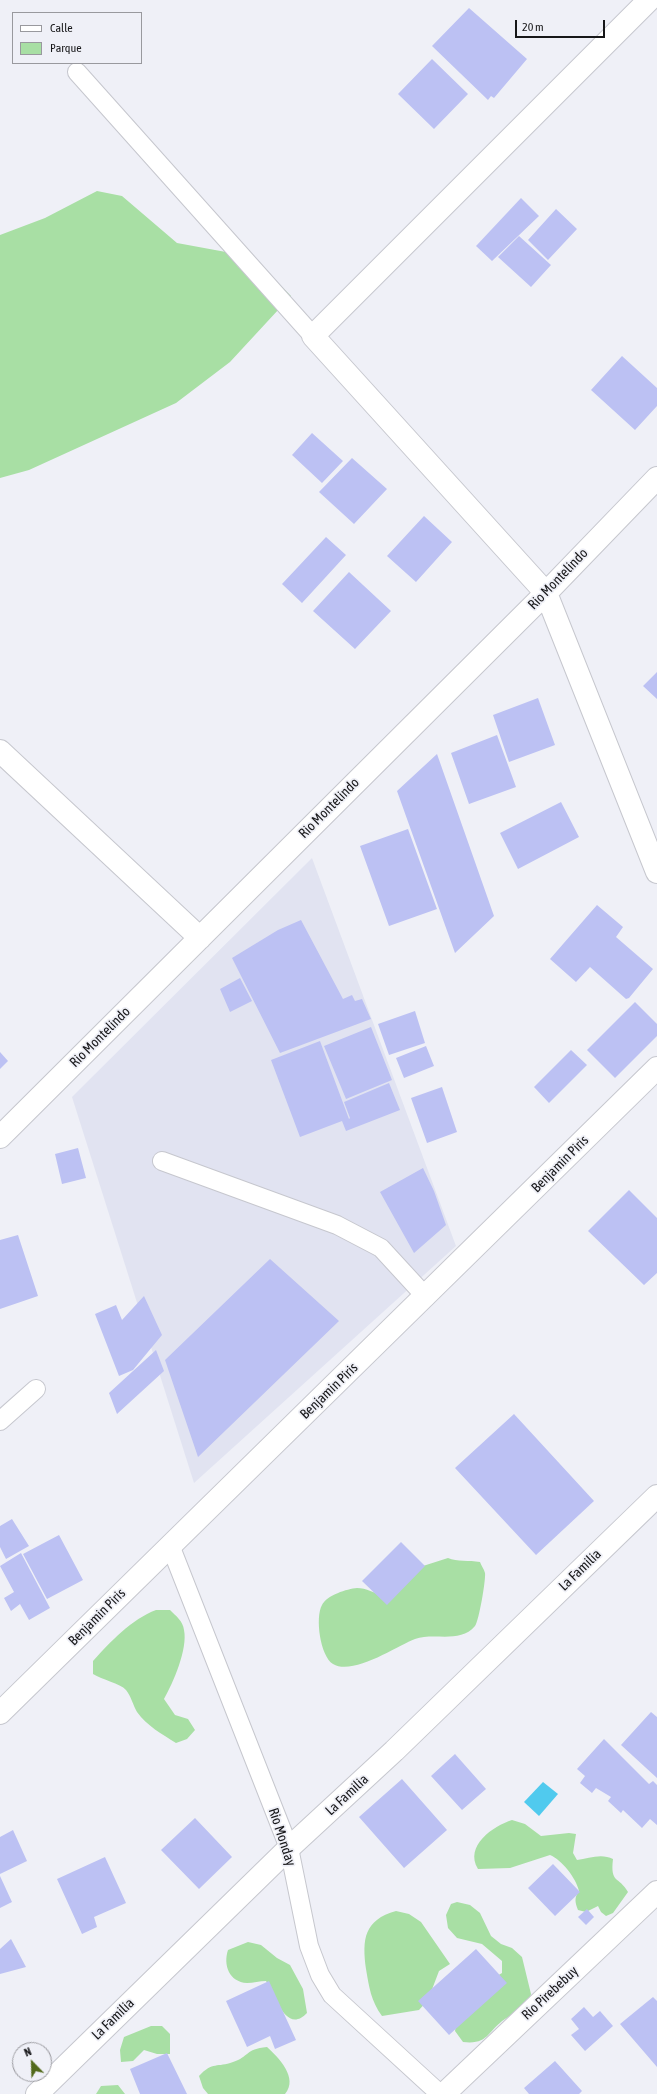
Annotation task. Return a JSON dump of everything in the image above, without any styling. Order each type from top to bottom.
[{"type":"street","points":[[649,0],[313,336],[546,593],[657,872]]},
{"type":"street","name":"Rio Montelindo","points":[[0,1137],[8,1119],[200,938],[546,593],[657,478]]},
{"type":"street","points":[[0,751],[200,938]]},
{"type":"street","name":"Benjamin Piris","points":[[0,1713],[426,1297],[657,1068]]},
{"type":"street","name":"La Familia","points":[[37,2094],[289,1848],[394,1751],[657,1496]]},
{"type":"street","name":"Rio Pirebebuy","points":[[444,2094],[657,1892]]},
{"type":"lane","points":[[77,72],[313,336]]},
{"type":"lane","points":[[162,1161],[337,1225],[381,1248],[426,1297]]},
{"type":"lane","points":[[0,1421],[36,1389]]},
{"type":"lane","name":"Rio Monday","points":[[170,1546],[289,1848],[309,1946],[320,1974],[332,1995],[440,2094]]},
{"type":"shaded area","points":[[312,858],[456,1246],[194,1483],[72,1097]]},
{"type":"green space","points":[[97,191],[122,196],[177,243],[253,257],[291,296],[230,362],[176,403],[29,470],[0,478],[0,235],[45,218]]},
{"type":"green space","points":[[448,1558],[480,1562],[485,1573],[477,1623],[475,1626],[462,1635],[422,1637],[415,1639],[375,1659],[352,1666],[342,1667],[333,1664],[329,1660],[322,1645],[319,1627],[320,1611],[322,1605],[328,1598],[343,1591],[357,1588],[383,1596],[423,1566]]},
{"type":"green space","points":[[156,1610],[170,1610],[181,1621],[184,1630],[185,1638],[182,1656],[164,1699],[175,1715],[188,1719],[195,1730],[187,1739],[176,1743],[155,1729],[141,1717],[126,1690],[115,1683],[93,1674],[93,1661],[107,1646],[138,1619]]},
{"type":"green space","points":[[512,1820],[525,1824],[541,1836],[569,1833],[576,1834],[573,1853],[577,1860],[600,1856],[613,1859],[612,1867],[614,1876],[628,1892],[613,1913],[606,1916],[601,1912],[598,1906],[586,1912],[578,1910],[576,1905],[576,1896],[579,1891],[575,1881],[564,1865],[555,1857],[550,1855],[510,1868],[478,1869],[475,1861],[475,1852],[478,1845],[489,1832]]},
{"type":"green space","points":[[457,1902],[470,1905],[480,1913],[491,1936],[501,1944],[512,1948],[522,1957],[531,1994],[528,2007],[505,2019],[483,2039],[472,2042],[463,2042],[455,2031],[459,2007],[467,1994],[502,1973],[502,1961],[482,1944],[457,1938],[448,1928],[446,1915],[451,1904]]},
{"type":"green space","points":[[396,1911],[409,1914],[421,1922],[450,1964],[439,1971],[428,2000],[419,2010],[382,2016],[375,2005],[369,1988],[364,1949],[365,1940],[371,1925],[385,1915]]},
{"type":"green space","points":[[248,1942],[261,1945],[277,1958],[290,1965],[303,1989],[307,2013],[300,2019],[293,2019],[287,2016],[277,2003],[266,1981],[247,1983],[241,1982],[236,1980],[229,1972],[226,1961],[228,1950]]},
{"type":"green space","points":[[151,2026],[162,2026],[170,2034],[170,2054],[157,2054],[144,2050],[133,2061],[121,2062],[120,2050],[124,2037]]},
{"type":"green space","points":[[267,2047],[281,2062],[288,2075],[290,2081],[289,2088],[285,2094],[208,2094],[203,2088],[199,2076],[208,2068],[228,2064],[242,2058],[255,2049]]},
{"type":"green space","points":[[118,2085],[125,2094],[96,2094],[101,2086]]},
{"type":"water","points":[[543,1782],[558,1794],[539,1816],[524,1802]]},
{"type":"building","points":[[469,8],[527,59],[494,98],[491,96],[488,100],[432,46]]},
{"type":"building","points":[[432,59],[468,94],[434,129],[398,94]]},
{"type":"building","points":[[521,198],[539,216],[492,261],[476,246]]},
{"type":"building","points":[[556,209],[577,229],[548,260],[528,240]]},
{"type":"building","points":[[519,236],[551,265],[531,287],[498,257]]},
{"type":"building","points":[[622,356],[657,388],[657,406],[635,430],[591,390]]},
{"type":"building","points":[[312,433],[343,461],[322,483],[292,455]]},
{"type":"building","points":[[352,458],[387,489],[354,524],[319,492]]},
{"type":"building","points":[[424,516],[452,542],[416,582],[387,556]]},
{"type":"building","points":[[326,537],[346,555],[302,603],[282,584]]},
{"type":"building","points":[[349,572],[391,611],[355,649],[313,611]]},
{"type":"building","points":[[657,672],[657,699],[643,686]]},
{"type":"building","points":[[538,698],[555,745],[509,762],[493,715]]},
{"type":"building","points":[[497,735],[516,787],[469,804],[451,753]]},
{"type":"building","points":[[437,754],[494,916],[455,953],[397,791]]},
{"type":"building","points":[[561,802],[579,837],[518,869],[500,833]]},
{"type":"building","points":[[408,829],[437,909],[389,926],[360,846]]},
{"type":"building","points":[[597,905],[623,927],[616,937],[653,969],[629,998],[626,999],[590,967],[576,982],[550,959]]},
{"type":"building","points":[[301,920],[343,999],[352,995],[355,1001],[362,999],[371,1019],[280,1053],[232,958],[278,930]]},
{"type":"building","points":[[240,978],[252,1001],[230,1012],[220,989]]},
{"type":"building","points":[[635,1002],[657,1024],[657,1036],[615,1078],[587,1050]]},
{"type":"building","points":[[415,1011],[425,1043],[389,1055],[378,1024]]},
{"type":"building","points":[[371,1027],[392,1080],[346,1099],[324,1046]]},
{"type":"building","points":[[320,1041],[349,1119],[350,1118],[344,1102],[389,1083],[400,1110],[346,1131],[342,1121],[300,1137],[271,1060]]},
{"type":"building","points":[[426,1046],[434,1066],[404,1078],[396,1058]]},
{"type":"building","points":[[571,1050],[587,1065],[549,1103],[534,1087]]},
{"type":"building","points":[[0,1052],[8,1061],[0,1069]]},
{"type":"building","points":[[442,1087],[457,1132],[427,1143],[411,1098]]},
{"type":"building","points":[[78,1148],[86,1178],[62,1184],[55,1154]]},
{"type":"building","points":[[423,1168],[434,1191],[446,1225],[414,1253],[380,1192]]},
{"type":"building","points":[[629,1190],[657,1218],[657,1273],[644,1285],[588,1231]]},
{"type":"building","points":[[18,1235],[38,1296],[0,1309],[0,1240]]},
{"type":"building","points":[[270,1259],[339,1321],[198,1457],[165,1360]]},
{"type":"building","points":[[144,1296],[162,1335],[133,1370],[119,1376],[95,1314],[116,1305],[122,1320]]},
{"type":"building","points":[[156,1350],[164,1371],[117,1414],[109,1393]]},
{"type":"building","points":[[514,1414],[594,1501],[536,1555],[455,1468]]},
{"type":"building","points":[[12,1519],[29,1546],[6,1559],[0,1547],[0,1526]]},
{"type":"building","points":[[59,1535],[83,1580],[47,1599],[23,1554]]},
{"type":"building","points":[[401,1542],[425,1566],[387,1605],[362,1581]]},
{"type":"building","points":[[21,1553],[50,1608],[29,1620],[20,1604],[11,1611],[4,1598],[14,1592],[0,1566]]},
{"type":"building","points":[[651,1712],[657,1717],[657,1778],[621,1745]]},
{"type":"building","points":[[604,1739],[649,1784],[653,1781],[657,1785],[657,1825],[650,1819],[642,1828],[623,1810],[621,1813],[608,1801],[611,1797],[596,1788],[592,1793],[580,1783],[585,1776],[577,1769]]},
{"type":"building","points":[[455,1754],[486,1789],[462,1810],[431,1776]]},
{"type":"building","points":[[402,1779],[447,1830],[404,1868],[359,1817]]},
{"type":"building","points":[[195,1818],[232,1857],[199,1889],[161,1850]]},
{"type":"building","points":[[13,1830],[27,1861],[0,1874],[0,1837]]},
{"type":"building","points":[[105,1857],[126,1903],[94,1917],[97,1927],[82,1934],[57,1879]]},
{"type":"building","points":[[553,1864],[580,1892],[555,1916],[528,1888]]},
{"type":"building","points":[[0,1876],[12,1902],[0,1908]]},
{"type":"building","points":[[587,1909],[594,1917],[586,1925],[578,1917]]},
{"type":"building","points":[[11,1939],[26,1967],[0,1974],[0,1949]]},
{"type":"building","points":[[476,1949],[507,1983],[449,2035],[418,2001]]},
{"type":"building","points":[[269,1981],[296,2040],[275,2049],[270,2036],[247,2047],[226,2001]]},
{"type":"building","points":[[653,1997],[657,2001],[657,2067],[620,2024]]},
{"type":"building","points":[[584,2007],[593,2017],[600,2011],[613,2026],[585,2051],[571,2035],[579,2029],[571,2019]]},
{"type":"building","points":[[167,2053],[187,2094],[140,2094],[130,2069]]},
{"type":"building","points":[[555,2061],[582,2091],[579,2094],[529,2094],[524,2088]]}]
